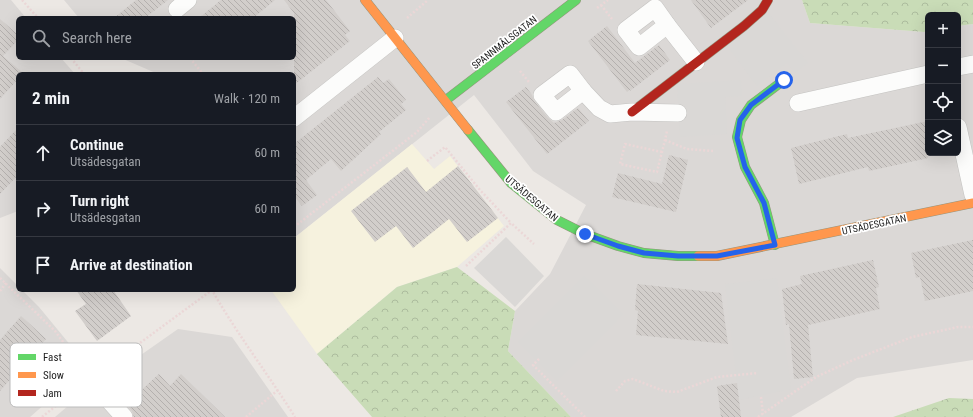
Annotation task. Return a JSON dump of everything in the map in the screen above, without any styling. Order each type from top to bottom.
[{"type":"street","name":"UTSÄDESGATAN","points":[[365,0],[511,183],[557,220],[585,234],[618,246],[644,253],[678,256],[717,256],[973,203]]},
{"type":"street","name":"SPANNMÅLSGATAN","points":[[446,100],[576,0]]},
{"type":"street","points":[[632,112],[744,26],[762,10],[768,0]]},
{"type":"street","points":[[667,25],[696,62]]},
{"type":"street","points":[[296,116],[396,38]]},
{"type":"street","points":[[961,66],[973,64]]},
{"type":"street","points":[[798,103],[925,75]]},
{"type":"street","points":[[775,245],[764,203],[745,167],[737,138],[740,120],[751,105],[784,80]]},
{"type":"street","points":[[583,91],[599,108],[610,114],[632,112],[674,113]]},
{"type":"street","points":[[961,141],[973,196]]},
{"type":"street","points":[[115,407],[124,417]]},
{"type":"path","points":[[22,0],[36,16]]},
{"type":"path","points":[[402,14],[406,19],[428,0]]},
{"type":"path","points":[[73,60],[82,72]]},
{"type":"path","points":[[192,60],[201,72]]},
{"type":"path","points":[[296,224],[417,132],[446,100]]},
{"type":"path","points":[[662,152],[625,144],[620,164],[657,172],[674,113]]},
{"type":"path","points":[[665,140],[687,149],[713,151]]},
{"type":"path","points":[[427,161],[448,144]]},
{"type":"path","points":[[445,147],[480,190],[511,223],[534,244]]},
{"type":"path","points":[[466,266],[511,223]]},
{"type":"path","points":[[0,278],[55,331],[64,343]]},
{"type":"path","points":[[0,291],[6,283]]},
{"type":"path","points":[[140,343],[209,292]]},
{"type":"path","points":[[213,292],[228,319],[278,390],[295,417]]},
{"type":"path","points":[[758,417],[816,378],[853,360],[912,337],[958,327],[973,327]]},
{"type":"path","points":[[539,359],[533,365],[585,417]]},
{"type":"path","points":[[616,391],[624,381],[633,379],[664,391],[677,392],[717,378],[758,373]]},
{"type":"path","points":[[246,417],[278,390]]},
{"type":"path","points":[[761,397],[763,414]]},
{"type":"path","points":[[42,417],[55,407]]},
{"type":"shaded area","points":[[0,0],[11,0],[24,16],[16,16],[16,60],[63,60],[73,72],[16,72],[16,212],[0,218]]},
{"type":"shaded area","points":[[64,0],[802,0],[810,23],[925,32],[925,156],[961,156],[961,26],[973,24],[973,360],[857,378],[791,417],[571,417],[508,351],[515,311],[550,274],[586,205],[533,171],[474,95],[296,236],[296,72],[153,72],[126,60],[296,60],[296,16],[77,16]]},
{"type":"shaded area","points":[[768,12],[808,63],[795,73],[787,63],[757,86],[726,45]]},
{"type":"shaded area","points":[[741,80],[742,96],[725,97],[727,134],[680,137],[677,84]]},
{"type":"shaded area","points":[[412,144],[434,169],[450,156],[504,226],[457,267],[397,287],[317,354],[272,292],[296,292],[296,236]]},
{"type":"shaded area","points":[[506,237],[544,276],[515,307],[474,268]]},
{"type":"shaded area","points":[[0,268],[16,284],[16,292],[24,292],[39,307],[69,343],[10,343],[10,407],[41,407],[30,417],[0,417]]},
{"type":"shaded area","points":[[584,276],[623,314],[557,381],[518,342]]},
{"type":"shaded area","points":[[777,278],[791,389],[739,400],[725,284]]},
{"type":"shaded area","points":[[178,329],[232,337],[288,417],[55,417],[67,407],[142,407],[142,354]]},
{"type":"green space","points":[[802,0],[973,0],[973,24],[961,26],[961,12],[925,12],[924,32],[810,23]]},
{"type":"green space","points":[[457,267],[515,311],[508,351],[571,417],[372,417],[317,354],[397,287]]},
{"type":"green space","points":[[949,398],[973,399],[973,417],[893,417]]},
{"type":"building","points":[[136,0],[168,0],[148,16],[116,16]]},
{"type":"building","points":[[221,0],[275,0],[255,16],[201,16]]},
{"type":"building","points":[[284,0],[326,0],[350,31],[345,35],[350,41],[296,83],[294,60],[296,60],[296,16],[294,16],[294,13]]},
{"type":"building","points":[[691,0],[748,0],[711,28]]},
{"type":"building","points":[[0,19],[16,33],[16,42],[3,56],[22,72],[16,72],[16,81],[0,99]]},
{"type":"building","points":[[607,26],[635,63],[659,45],[670,60],[627,92],[588,41]]},
{"type":"building","points":[[378,77],[383,83],[389,79],[406,100],[401,104],[406,110],[379,132],[381,134],[341,171],[331,159],[306,180],[317,195],[302,206],[296,198],[296,142]]},
{"type":"building","points":[[526,87],[532,95],[534,101],[554,123],[562,120],[578,108],[589,121],[547,154],[506,102]]},
{"type":"building","points":[[925,122],[925,156],[928,156],[928,158],[869,171],[868,167],[799,184],[791,148],[847,134],[848,138]]},
{"type":"building","points":[[16,130],[16,177],[0,194],[0,147]]},
{"type":"building","points":[[669,155],[688,160],[676,212],[612,197],[618,173],[662,184]]},
{"type":"building","points":[[458,166],[498,218],[467,242],[449,219],[413,248],[396,226],[375,242],[351,211],[407,167],[426,192]]},
{"type":"building","points":[[973,240],[973,291],[925,301],[920,277],[916,278],[911,253]]},
{"type":"building","points":[[873,260],[879,287],[876,288],[880,309],[808,325],[813,377],[794,379],[789,324],[786,325],[782,289],[802,284],[800,276]]},
{"type":"building","points":[[637,284],[721,293],[728,344],[636,335],[638,311],[635,310]]},
{"type":"building","points":[[77,292],[114,292],[131,316],[97,341],[75,311],[86,304]]},
{"type":"building","points":[[21,316],[46,339],[42,343],[10,343],[10,380],[0,391],[0,340]]},
{"type":"building","points":[[159,374],[170,386],[181,374],[225,417],[134,417],[129,407],[142,407],[142,389]]},
{"type":"building","points":[[737,383],[741,417],[721,417],[717,386]]},
{"type":"traffic: fast","points":[[446,100],[576,0]]},
{"type":"traffic: fast","points":[[775,245],[764,203],[745,167],[737,137],[741,120],[751,105],[784,80]]},
{"type":"traffic: fast","points":[[468,130],[511,183],[557,220],[585,234],[618,246],[644,253],[698,256]]},
{"type":"traffic: slow","points":[[365,0],[468,130]]},
{"type":"traffic: slow","points":[[698,256],[717,256],[973,203]]},
{"type":"traffic: jam","points":[[632,112],[744,26],[762,10],[768,0]]},
{"type":"route","points":[[585,234],[618,246],[644,253],[678,256],[717,256],[775,245],[764,203],[745,167],[737,138],[740,120],[751,105],[784,80]]}]
